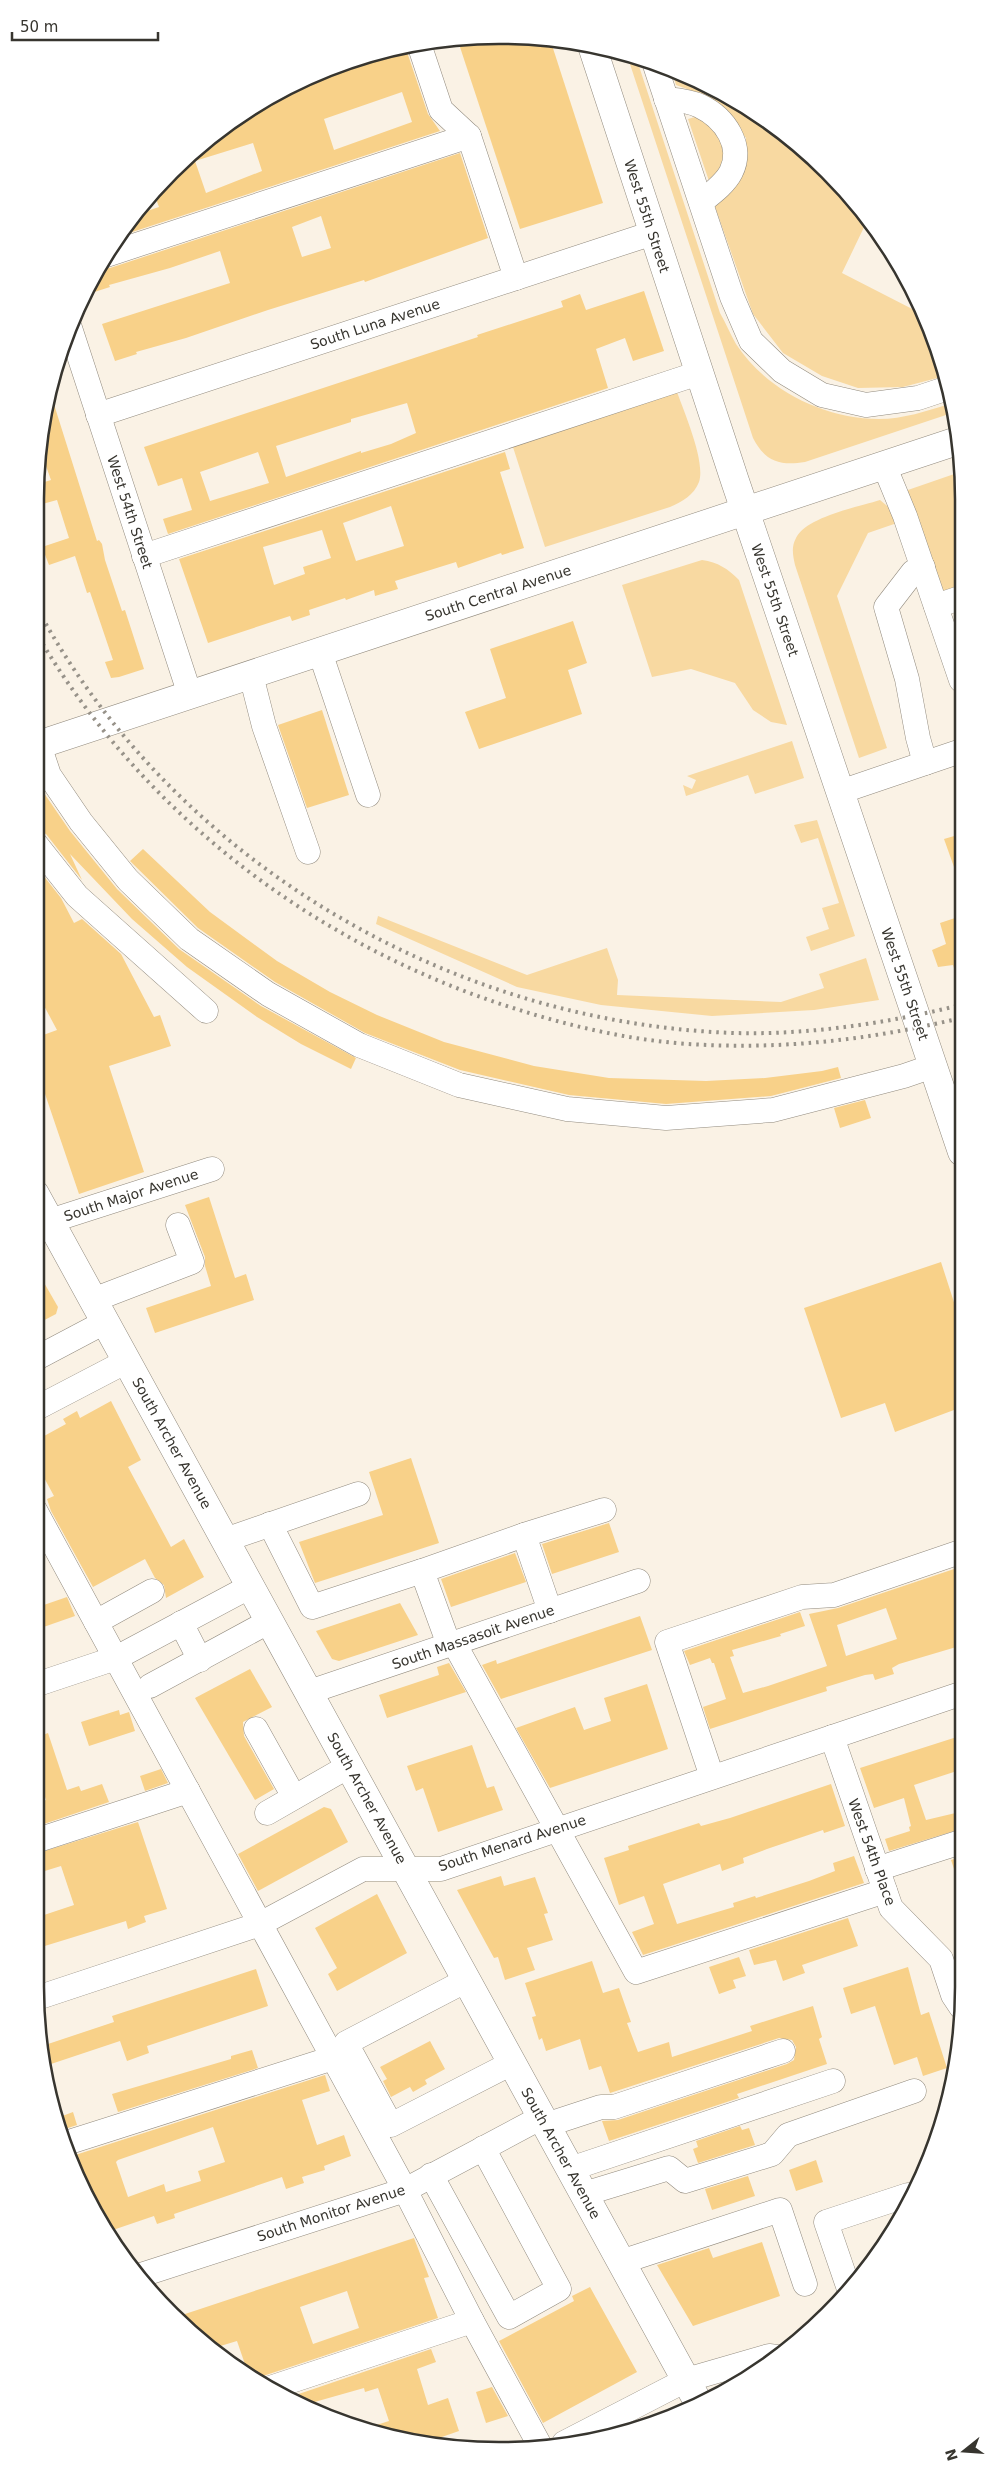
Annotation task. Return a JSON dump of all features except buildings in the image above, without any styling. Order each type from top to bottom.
[{"type":"main road","name":"West 55th Street","points":[[595,54],[745,512],[955,1130]]},
{"type":"main road","name":"South Central Avenue","points":[[44,744],[951,443]]},
{"type":"main road","name":"South Archer Avenue","points":[[44,1215],[127,1361],[692,2391]]},
{"type":"street","points":[[421,51],[441,110],[469,136],[516,278]]},
{"type":"street","points":[[657,72],[732,297],[751,341],[782,371],[822,395],[866,405],[918,398],[942,390]]},
{"type":"street","points":[[666,99],[700,106],[719,118],[731,134],[736,157],[731,174],[701,202]]},
{"type":"street","points":[[118,251],[469,136]]},
{"type":"street","name":"South Luna Avenue","points":[[98,415],[653,233]]},
{"type":"street","name":"West 54th Street","points":[[73,338],[190,695]]},
{"type":"street","points":[[144,556],[699,373]]},
{"type":"street","points":[[884,465],[955,662]]},
{"type":"street","points":[[922,567],[913,572],[886,607],[907,679],[918,738],[925,763]]},
{"type":"street","points":[[936,606],[955,600]]},
{"type":"street","points":[[320,652],[368,795]]},
{"type":"street","points":[[251,675],[264,726],[308,852]]},
{"type":"street","points":[[840,792],[955,753]]},
{"type":"street","points":[[44,762],[50,775],[81,822],[128,880],[188,939],[268,994],[359,1045],[459,1085],[567,1109],[666,1118],[773,1110],[904,1076],[933,1066]]},
{"type":"street","points":[[44,854],[77,896],[206,1011]]},
{"type":"street","name":"South Major Avenue","points":[[44,1209],[212,1169]]},
{"type":"street","points":[[44,1352],[99,1311],[192,1262],[178,1224]]},
{"type":"street","points":[[44,1403],[127,1361]]},
{"type":"street","points":[[225,1540],[358,1494]]},
{"type":"street","points":[[270,1524],[312,1606],[604,1510]]},
{"type":"street","points":[[44,1531],[116,1658],[404,2190],[537,2440]]},
{"type":"street","points":[[524,1535],[550,1611]]},
{"type":"street","points":[[712,1778],[667,1642],[802,1596],[834,1595],[955,1554]]},
{"type":"street","points":[[422,1571],[452,1644],[636,1972],[881,1880],[955,1845]]},
{"type":"street","name":"South Massasoit Avenue","points":[[309,1692],[638,1581]]},
{"type":"street","points":[[44,1682],[116,1658],[250,1586]]},
{"type":"street","points":[[96,1622],[152,1591]]},
{"type":"street","points":[[150,1686],[270,1621]]},
{"type":"street","points":[[181,1624],[200,1660]]},
{"type":"street","name":"South Menard Avenue","points":[[44,1996],[260,1924],[363,1869],[441,1869],[955,1695]]},
{"type":"street","points":[[256,1729],[294,1797]]},
{"type":"street","name":"West 54th Place","points":[[832,1737],[891,1908],[941,1959],[955,1997]]},
{"type":"street","points":[[267,1813],[349,1766]]},
{"type":"street","points":[[44,1838],[188,1791]]},
{"type":"street","points":[[467,1980],[346,2044],[391,2125],[512,2063]]},
{"type":"street","name":"South Monitor Avenue","points":[[146,2273],[404,2190],[483,2148],[544,2121],[601,2107],[614,2107],[783,2051]]},
{"type":"street","points":[[71,2141],[332,2058]]},
{"type":"street","points":[[570,2169],[833,2081]]},
{"type":"street","points":[[584,2194],[669,2168],[685,2181],[772,2154],[788,2135],[914,2091]]},
{"type":"street","points":[[431,2175],[509,2317],[559,2289],[483,2148]]},
{"type":"street","points":[[846,2282],[826,2222],[903,2197]]},
{"type":"street","points":[[621,2262],[780,2210],[804,2284]]},
{"type":"street","points":[[280,2385],[472,2321]]},
{"type":"street","points":[[589,2433],[692,2391],[760,2360]]},
{"type":"shaded area","points":[[630,63],[639,66],[720,313],[736,344],[749,360],[763,375],[798,399],[838,414],[858,418],[888,419],[945,405],[947,415],[805,462],[788,463],[774,460],[763,452],[753,438]]},
{"type":"shaded area","points":[[674,78],[727,105],[753,121],[800,157],[842,199],[864,227],[842,273],[914,310],[921,325],[939,378],[903,387],[858,388],[822,376],[783,353],[753,314],[714,204],[742,171],[746,138],[716,105],[698,94],[676,85]]},
{"type":"shaded area","points":[[695,117],[719,134],[728,162],[709,181],[688,119]]},
{"type":"shaded area","points":[[676,389],[697,449],[700,473],[699,482],[694,491],[670,507],[545,547],[512,444]]},
{"type":"shaded area","points":[[954,474],[955,594],[939,599],[905,491]]},
{"type":"shaded area","points":[[880,500],[892,510],[897,523],[868,533],[837,596],[887,748],[859,758],[795,565],[793,548],[796,538],[810,524],[834,514]]},
{"type":"shaded area","points":[[702,560],[713,562],[739,580],[787,725],[771,722],[753,710],[735,683],[691,669],[652,677],[622,585]]},
{"type":"shaded area","points":[[792,741],[804,778],[755,794],[748,775],[686,796],[683,785],[692,789],[696,780],[687,776]]},
{"type":"shaded area","points":[[817,820],[855,936],[811,951],[806,937],[829,929],[822,908],[839,903],[818,838],[801,843],[794,825]]},
{"type":"shaded area","points":[[378,916],[527,975],[607,948],[618,980],[617,995],[781,1002],[824,988],[819,974],[866,958],[879,1000],[814,1010],[712,1016],[601,1005],[517,987],[376,924]]},
{"type":"railway","points":[[44,618],[92,695],[161,777],[240,849],[328,910],[423,960],[523,998],[627,1022],[734,1033],[820,1030],[877,1022],[955,1006]]},
{"type":"railway","points":[[44,645],[78,697],[126,758],[180,814],[239,864],[302,909],[369,948],[440,981],[513,1008],[556,1021],[621,1036],[688,1044],[757,1046],[825,1042],[893,1032],[955,1019]]}]
